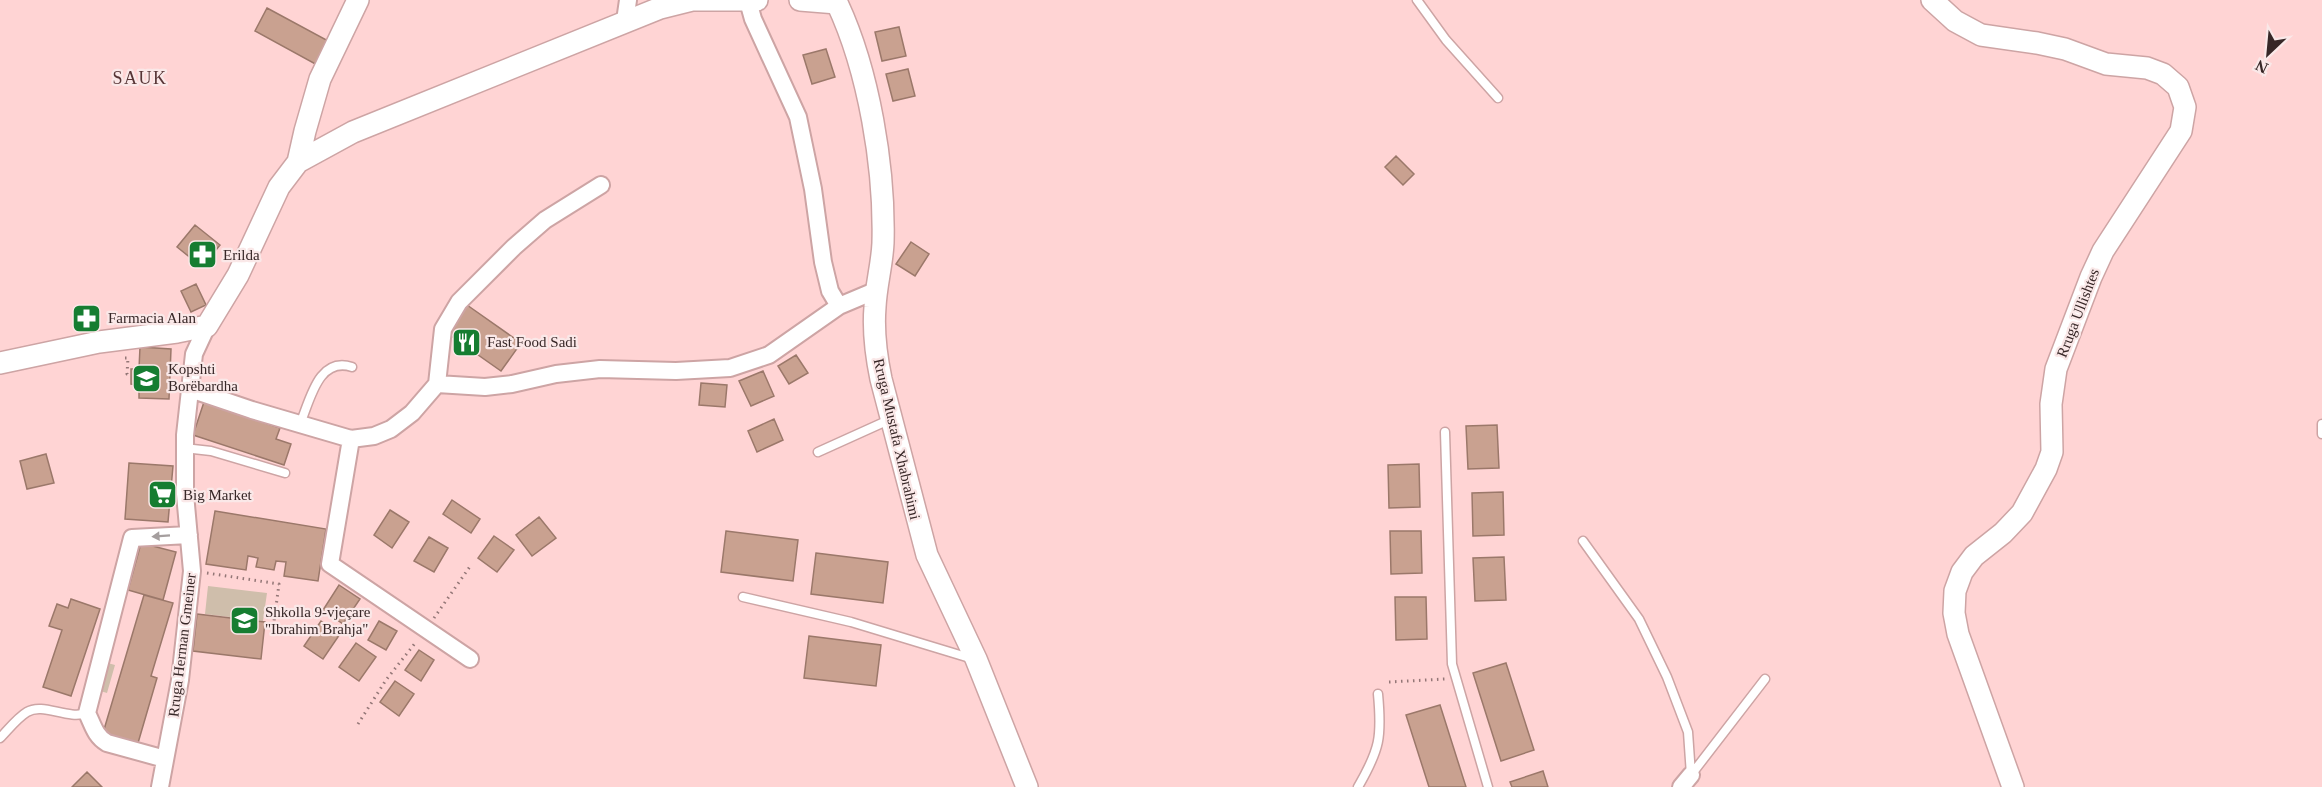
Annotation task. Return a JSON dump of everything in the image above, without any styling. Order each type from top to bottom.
[{"type":"street","points":[[298,162],[304,130],[320,79],[358,0]]},
{"type":"street","points":[[0,363],[99,342],[207,326],[238,275],[279,188],[298,162],[353,132],[626,10],[660,8],[692,0],[757,0]]},
{"type":"street","points":[[800,0],[838,2]]},
{"type":"street","name":"Rruga Ullishtes","points":[[1932,0],[1955,21],[1981,35],[2065,49],[2106,64],[2147,68],[2163,74],[2178,87],[2185,107],[2181,130],[2103,251],[2091,277],[2056,369],[2051,404],[2052,452],[2046,469],[2022,513],[2003,533],[1974,556],[1962,573],[1955,591],[1954,613],[1958,634],[2013,787]]},
{"type":"street","points":[[748,1],[753,19],[798,117],[813,189],[823,262],[830,291],[839,306]]},
{"type":"street","name":"Rruga Mustafa Xhabrahimi","points":[[838,2],[850,31],[866,86],[876,148],[884,220],[883,251],[875,306],[876,355],[891,419],[927,555],[976,659],[1028,787]]},
{"type":"street","points":[[190,389],[351,439],[374,436],[391,429],[412,413],[437,384],[443,328],[459,302],[514,247],[545,220],[601,185]]},
{"type":"street","points":[[437,384],[485,387],[512,384],[556,374],[600,369],[676,371],[730,368],[769,355],[839,306],[877,290]]},
{"type":"street","name":"Rruga Herman Gmeiner","points":[[160,787],[180,680],[192,571],[185,494],[184,448],[190,389],[194,354],[207,326]]},
{"type":"street","points":[[351,439],[330,564],[470,659]]},
{"type":"street","points":[[165,759],[107,744],[99,739],[87,713],[132,538],[189,535]]},
{"type":"lane","points":[[1417,0],[1446,40],[1498,98]]},
{"type":"lane","points":[[300,424],[320,375],[338,366],[351,367]]},
{"type":"lane","points":[[818,453],[891,419]]},
{"type":"lane","points":[[2322,424],[2322,434]]},
{"type":"lane","points":[[1445,432],[1452,664],[1488,787]]},
{"type":"lane","points":[[184,448],[211,451],[285,473]]},
{"type":"lane","points":[[1583,541],[1639,620],[1667,677],[1688,732],[1686,781]]},
{"type":"lane","points":[[743,597],[851,622],[976,659]]},
{"type":"lane","points":[[1686,781],[1765,679]]},
{"type":"lane","points":[[1358,787],[1374,759],[1381,728],[1378,694]]},
{"type":"lane","points":[[0,738],[26,712],[34,708],[79,716],[87,713]]},
{"type":"path","points":[[124,358],[128,358],[127,374],[131,375]]},
{"type":"path","points":[[358,723],[386,680],[426,629],[471,565]]},
{"type":"path","points":[[192,571],[279,584],[273,629]]},
{"type":"path","points":[[1389,682],[1456,678]]},
{"type":"shaded area","points":[[208,586],[267,593],[263,621],[205,614]]},
{"type":"shaded area","points":[[104,662],[115,665],[107,693],[97,690]]},
{"type":"building","points":[[267,8],[332,43],[319,66],[255,31]]},
{"type":"building","points":[[899,27],[906,56],[882,61],[875,32]]},
{"type":"building","points":[[826,49],[835,77],[812,84],[803,55]]},
{"type":"building","points":[[908,69],[915,96],[893,101],[886,74]]},
{"type":"building","points":[[1396,156],[1414,174],[1403,185],[1385,167]]},
{"type":"building","points":[[195,225],[220,245],[202,267],[177,247]]},
{"type":"building","points":[[911,242],[929,254],[915,276],[896,264]]},
{"type":"building","points":[[196,284],[206,305],[191,312],[181,291]]},
{"type":"building","points":[[467,305],[521,343],[501,371],[447,333]]},
{"type":"building","name":"Farmacia Alan","points":[[95,309],[99,322],[78,327],[75,315]]},
{"type":"building","name":"Kopshti Borëbardha","points":[[140,347],[171,349],[169,399],[139,398],[139,385],[131,384],[131,369],[139,369]]},
{"type":"building","points":[[796,355],[808,373],[789,384],[778,366]]},
{"type":"building","points":[[763,371],[774,396],[751,406],[739,381]]},
{"type":"building","points":[[701,383],[727,385],[725,407],[699,405]]},
{"type":"building","points":[[204,402],[280,428],[276,439],[291,444],[284,465],[193,435]]},
{"type":"building","points":[[774,419],[783,440],[757,452],[748,431]]},
{"type":"building","points":[[1497,425],[1499,468],[1468,469],[1466,426]]},
{"type":"building","points":[[46,454],[54,483],[27,489],[20,461]]},
{"type":"building","points":[[129,463],[173,466],[168,522],[125,519]]},
{"type":"building","points":[[1419,464],[1420,507],[1389,508],[1388,465]]},
{"type":"building","points":[[1503,492],[1504,535],[1473,536],[1472,493]]},
{"type":"building","points":[[452,500],[480,519],[471,533],[443,514]]},
{"type":"building","points":[[390,510],[409,522],[392,548],[374,535]]},
{"type":"building","points":[[215,511],[326,529],[318,581],[284,576],[286,562],[276,561],[274,570],[256,567],[258,558],[248,556],[246,570],[206,564]]},
{"type":"building","points":[[539,517],[556,538],[532,556],[516,535]]},
{"type":"building","points":[[726,531],[798,540],[793,581],[721,572]]},
{"type":"building","points":[[1390,531],[1421,531],[1422,573],[1391,574]]},
{"type":"building","points":[[494,536],[514,550],[497,572],[478,558]]},
{"type":"building","points":[[429,537],[448,548],[434,572],[414,561]]},
{"type":"building","points":[[141,543],[176,552],[163,600],[128,590]]},
{"type":"building","points":[[816,553],[888,562],[883,603],[811,594]]},
{"type":"building","points":[[1504,557],[1506,600],[1475,601],[1473,558]]},
{"type":"building","points":[[339,585],[360,599],[343,624],[323,610]]},
{"type":"building","points":[[144,595],[173,603],[151,676],[157,678],[138,743],[103,733]]},
{"type":"building","points":[[1395,597],[1426,597],[1427,639],[1396,640]]},
{"type":"building","points":[[71,599],[100,609],[71,696],[43,687],[62,630],[49,626],[57,604],[68,608]]},
{"type":"building","points":[[197,614],[265,622],[261,659],[193,651]]},
{"type":"building","points":[[321,621],[340,634],[323,659],[304,646]]},
{"type":"building","points":[[379,621],[397,631],[386,650],[368,640]]},
{"type":"building","points":[[809,636],[881,645],[876,686],[804,678]]},
{"type":"building","points":[[356,643],[376,657],[359,681],[339,667]]},
{"type":"building","points":[[419,650],[434,660],[421,681],[405,670]]},
{"type":"building","points":[[1506,663],[1534,750],[1501,761],[1473,673]]},
{"type":"building","points":[[395,681],[414,694],[399,716],[380,702]]},
{"type":"building","points":[[1440,705],[1466,787],[1429,787],[1406,715]]},
{"type":"building","points":[[1543,771],[1548,787],[1512,787],[1510,782]]},
{"type":"building","points":[[87,772],[102,787],[72,787]]},
{"type":"place","name":"Erilda","points":[[202,255]]},
{"type":"place","name":"Farmacia Alan","points":[[87,318]]},
{"type":"place","name":"Fast Food Sadi","points":[[466,342]]},
{"type":"place","name":"Kopshti Borëbardha","points":[[147,378]]},
{"type":"place","name":"Big Market","points":[[162,495]]},
{"type":"place","name":"Shkolla 9-vjeçare \"Ibrahim Brahja\"","points":[[244,621]]},
{"type":"district","name":"SAUK","points":[[140,78]]}]
